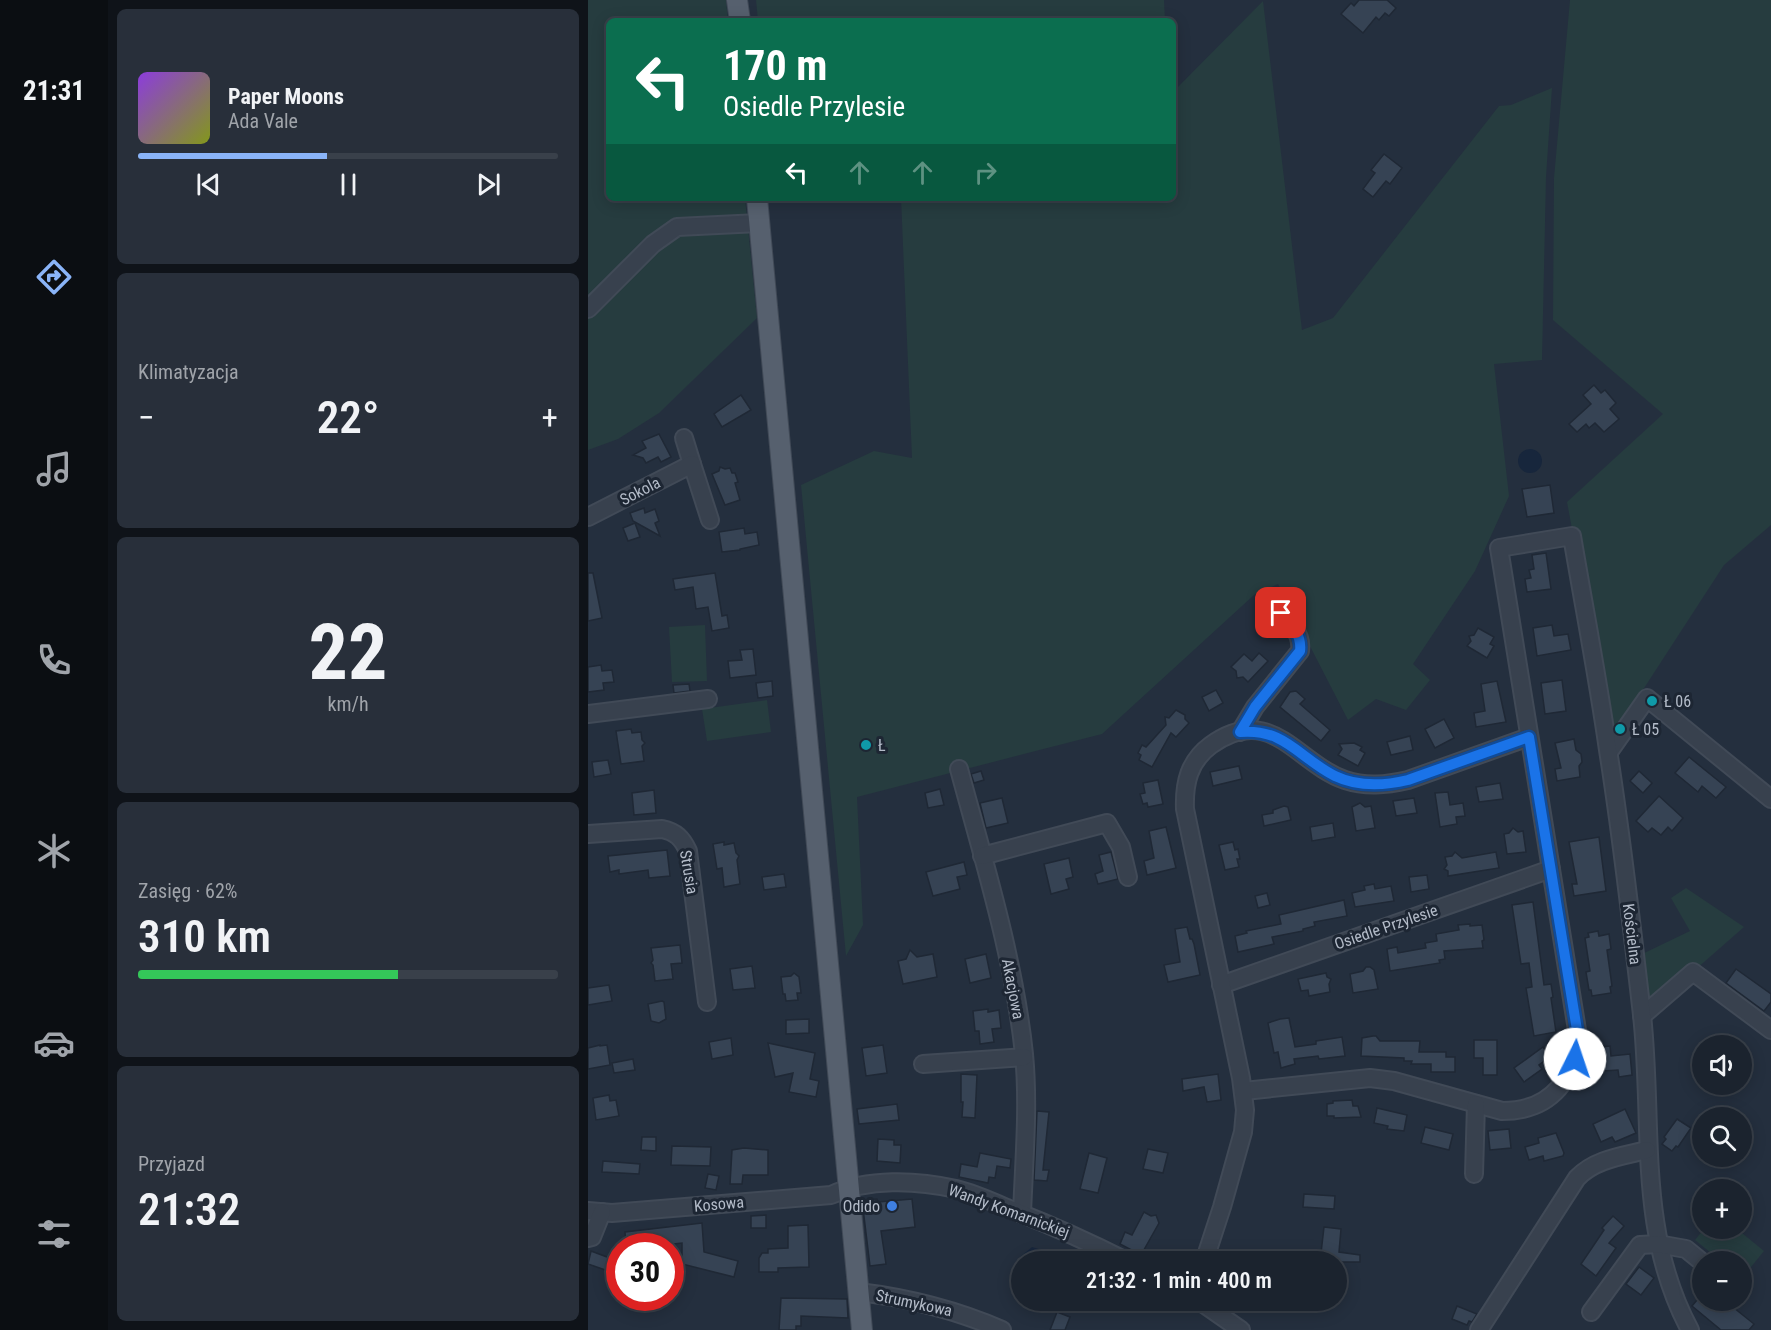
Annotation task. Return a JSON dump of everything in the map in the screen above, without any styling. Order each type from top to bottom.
[{"type":"main road","points":[[737,0],[740,18]]},
{"type":"main road","points":[[757,201],[862,1330]]},
{"type":"street","points":[[588,309],[653,243],[677,227],[759,223]]},
{"type":"street","points":[[684,438],[710,520]]},
{"type":"street","name":"Sokola","points":[[588,517],[692,464]]},
{"type":"street","name":"Kościelna","points":[[1529,737],[1499,548],[1572,536],[1609,752],[1642,1016],[1647,1150],[1658,1244],[1668,1282],[1684,1326]]},
{"type":"street","points":[[1240,732],[1255,707],[1300,651],[1301,642],[1291,622],[1270,603]]},
{"type":"street","points":[[1609,752],[1647,698],[1771,799]]},
{"type":"street","points":[[588,714],[708,699]]},
{"type":"street","points":[[1208,1251],[1243,1132],[1245,1110],[1244,1091],[1185,809],[1186,781],[1192,764],[1204,750],[1222,738],[1240,732],[1260,732],[1275,735],[1290,743],[1332,775],[1368,785],[1387,785],[1408,780],[1529,737],[1577,1030],[1575,1059],[1570,1074],[1560,1087],[1547,1099],[1532,1107],[1516,1111],[1502,1111],[1405,1084],[1370,1078],[1244,1091]]},
{"type":"street","name":"Akacjowa","points":[[959,769],[1017,1002],[1024,1057],[1026,1104],[1022,1214]]},
{"type":"street","points":[[982,856],[1107,824],[1121,847],[1128,877]]},
{"type":"street","name":"Strusia","points":[[588,834],[662,829],[673,832],[683,840],[688,851],[707,1002]]},
{"type":"street","name":"Osiedle Przylesie","points":[[1221,985],[1551,869]]},
{"type":"street","points":[[1642,1016],[1693,972],[1771,1030]]},
{"type":"street","points":[[924,1064],[1024,1057]]},
{"type":"street","points":[[1474,1174],[1476,1104]]},
{"type":"street","points":[[1479,1330],[1585,1169],[1595,1164],[1647,1150]]},
{"type":"street","name":"Wandy Komarnickiej","points":[[848,1187],[869,1183],[928,1184],[957,1189],[1083,1239],[1106,1251]]},
{"type":"street","name":"Kosowa","points":[[595,1212],[624,1212],[831,1195],[848,1187]]},
{"type":"street","points":[[590,1238],[595,1212]]},
{"type":"street","points":[[1591,1312],[1640,1245],[1658,1244],[1686,1249],[1692,1254]]},
{"type":"street","name":"Strumykowa","points":[[859,1292],[930,1304],[967,1315],[1002,1330]]},
{"type":"street","points":[[1213,1311],[1241,1330]]},
{"type":"green space","points":[[588,0],[726,0],[728,18],[606,18],[606,201],[745,201],[757,318],[659,413],[618,439],[588,450]]},
{"type":"green space","points":[[756,0],[1164,0],[1165,18],[758,18]]},
{"type":"green space","points":[[1570,0],[1771,0],[1771,525],[1724,565],[1611,739],[1567,502],[1663,414],[1553,320],[1554,178]]},
{"type":"green space","points":[[1263,1],[1302,330],[1333,318],[1499,106],[1511,105],[1552,88],[1546,177],[1542,360],[1494,364],[1509,496],[1475,571],[1413,664],[1430,680],[1406,710],[1376,699],[1348,720],[1278,584],[1254,595],[1102,734],[857,797],[863,925],[846,956],[801,485],[874,451],[912,458],[901,201],[1176,201],[1176,89]]},
{"type":"green space","points":[[705,625],[707,681],[672,682],[669,627]]},
{"type":"green space","points":[[767,700],[771,732],[707,741],[702,709]]},
{"type":"green space","points":[[1686,888],[1744,927],[1647,1012],[1638,956],[1690,931],[1671,898]]},
{"type":"green space","points":[[1749,1239],[1764,1251],[1752,1266],[1752,1251],[1709,1251],[1695,1240]]},
{"type":"water","points":[[1530,449],[1539,452],[1542,461],[1539,470],[1530,473],[1521,470],[1518,461],[1521,452]]},
{"type":"water","points":[[1032,1247],[1045,1251],[1027,1251]]},
{"type":"building","points":[[1359,0],[1387,0],[1396,8],[1389,16],[1385,13],[1379,20],[1376,17],[1363,33],[1341,14],[1351,3],[1354,6]]},
{"type":"building","points":[[1384,154],[1402,168],[1390,184],[1386,181],[1373,197],[1363,189],[1375,173],[1371,170]]},
{"type":"building","points":[[1594,385],[1601,393],[1605,390],[1616,403],[1610,409],[1619,419],[1604,432],[1595,423],[1589,428],[1586,424],[1577,432],[1569,424],[1591,404],[1583,395]]},
{"type":"building","points":[[741,395],[751,410],[722,427],[714,414]]},
{"type":"building","points":[[659,434],[671,457],[661,462],[658,457],[646,463],[643,458],[633,455],[646,448],[642,441]]},
{"type":"building","points":[[720,467],[730,468],[732,473],[735,473],[738,482],[735,483],[740,500],[725,505],[712,474],[719,471]]},
{"type":"building","points":[[1550,485],[1554,513],[1527,517],[1522,489]]},
{"type":"building","points":[[644,508],[645,513],[655,509],[659,521],[655,523],[660,536],[633,521],[630,513]]},
{"type":"building","points":[[635,523],[640,537],[628,541],[623,528]]},
{"type":"building","points":[[744,528],[745,534],[757,532],[759,545],[722,552],[719,532]]},
{"type":"building","points":[[1546,553],[1551,589],[1527,592],[1525,579],[1531,578],[1529,570],[1534,569],[1532,555]]},
{"type":"building","points":[[588,573],[593,573],[602,618],[588,621]]},
{"type":"building","points":[[715,573],[722,616],[727,615],[729,628],[712,631],[708,607],[696,609],[693,587],[675,590],[673,579]]},
{"type":"building","points":[[1552,625],[1554,636],[1568,634],[1571,650],[1537,656],[1533,628]]},
{"type":"building","points":[[1478,628],[1494,637],[1490,644],[1494,646],[1487,658],[1467,646],[1471,641],[1469,636],[1474,635]]},
{"type":"building","points":[[753,649],[756,675],[730,678],[728,661],[742,660],[740,650]]},
{"type":"building","points":[[1259,653],[1268,661],[1248,682],[1243,677],[1237,678],[1236,671],[1231,667],[1244,654],[1252,661]]},
{"type":"building","points":[[601,665],[602,671],[612,670],[614,682],[603,683],[604,690],[588,692],[588,667]]},
{"type":"building","points":[[1562,680],[1566,711],[1545,714],[1541,683]]},
{"type":"building","points":[[772,681],[773,696],[758,698],[756,683]]},
{"type":"building","points":[[1497,681],[1506,722],[1476,727],[1474,713],[1485,711],[1481,684]]},
{"type":"building","points":[[689,684],[690,691],[674,693],[673,685]]},
{"type":"building","points":[[1216,690],[1223,703],[1209,711],[1202,697]]},
{"type":"building","points":[[1296,691],[1305,699],[1300,704],[1330,730],[1321,741],[1280,707],[1290,692]]},
{"type":"building","points":[[1176,710],[1185,715],[1189,723],[1176,737],[1171,733],[1152,767],[1139,760],[1141,755],[1138,753],[1142,745],[1146,747],[1166,725],[1165,717],[1169,718]]},
{"type":"building","points":[[1444,719],[1454,738],[1435,748],[1425,729]]},
{"type":"building","points":[[631,729],[632,733],[641,732],[645,743],[642,746],[644,761],[621,764],[616,731]]},
{"type":"building","points":[[1410,736],[1413,750],[1391,755],[1387,742]]},
{"type":"building","points":[[1574,739],[1576,750],[1581,754],[1580,777],[1557,781],[1555,769],[1561,768],[1555,743]]},
{"type":"building","points":[[1354,743],[1362,747],[1360,750],[1365,753],[1358,766],[1338,755],[1342,749],[1339,744]]},
{"type":"building","points":[[1689,757],[1726,787],[1716,798],[1702,786],[1698,792],[1675,773]]},
{"type":"building","points":[[608,760],[611,774],[594,777],[592,762]]},
{"type":"building","points":[[1239,766],[1242,779],[1213,786],[1210,772]]},
{"type":"building","points":[[981,771],[984,780],[974,783],[971,774]]},
{"type":"building","points":[[1639,771],[1652,783],[1643,793],[1630,781]]},
{"type":"building","points":[[1158,780],[1163,804],[1148,807],[1147,803],[1143,804],[1140,794],[1145,793],[1143,783]]},
{"type":"building","points":[[1500,783],[1503,799],[1479,802],[1476,787]]},
{"type":"building","points":[[940,789],[944,805],[928,808],[925,793]]},
{"type":"building","points":[[654,790],[656,813],[634,815],[632,793]]},
{"type":"building","points":[[1448,792],[1450,805],[1463,803],[1465,816],[1456,817],[1457,824],[1440,827],[1435,793]]},
{"type":"building","points":[[1659,796],[1683,818],[1672,831],[1668,827],[1661,835],[1652,828],[1648,832],[1636,821]]},
{"type":"building","points":[[1002,798],[1008,823],[986,828],[980,803]]},
{"type":"building","points":[[1414,798],[1417,813],[1396,816],[1393,801]]},
{"type":"building","points":[[1360,803],[1365,807],[1371,806],[1375,828],[1356,831],[1352,807]]},
{"type":"building","points":[[1288,807],[1291,820],[1264,826],[1262,815],[1273,813],[1273,810]]},
{"type":"building","points":[[1333,823],[1335,837],[1312,841],[1310,827]]},
{"type":"building","points":[[1166,827],[1176,868],[1147,875],[1144,861],[1154,858],[1149,831]]},
{"type":"building","points":[[1513,828],[1518,832],[1523,831],[1526,852],[1507,854],[1504,834],[1509,833]]},
{"type":"building","points":[[1599,837],[1606,891],[1574,896],[1572,884],[1577,884],[1569,842]]},
{"type":"building","points":[[724,842],[724,845],[734,843],[739,856],[737,860],[740,884],[724,887],[722,868],[717,869],[713,844]]},
{"type":"building","points":[[1233,842],[1235,850],[1238,849],[1239,867],[1225,870],[1219,845]]},
{"type":"building","points":[[667,850],[670,876],[649,878],[648,870],[619,874],[619,870],[610,872],[608,856]]},
{"type":"building","points":[[1111,852],[1118,879],[1098,884],[1095,874],[1103,871],[1099,855]]},
{"type":"building","points":[[1455,852],[1462,858],[1496,852],[1499,868],[1448,876],[1448,871],[1444,869],[1447,865],[1445,857],[1452,856]]},
{"type":"building","points":[[1069,858],[1073,877],[1066,879],[1069,889],[1051,894],[1044,864]]},
{"type":"building","points":[[964,862],[967,875],[957,877],[960,889],[933,896],[926,872]]},
{"type":"building","points":[[784,874],[786,887],[764,890],[762,877]]},
{"type":"building","points":[[1427,875],[1429,889],[1411,892],[1409,877]]},
{"type":"building","points":[[1374,884],[1375,889],[1391,886],[1394,901],[1355,907],[1352,893],[1365,890],[1364,886]]},
{"type":"building","points":[[1267,893],[1270,905],[1258,908],[1255,896]]},
{"type":"building","points":[[1344,900],[1347,916],[1314,922],[1315,926],[1303,929],[1303,931],[1272,937],[1274,944],[1238,952],[1235,936],[1247,933],[1246,931],[1281,924],[1279,915]]},
{"type":"building","points":[[1533,902],[1544,985],[1551,984],[1556,1032],[1534,1036],[1526,988],[1532,987],[1529,963],[1521,964],[1512,905]]},
{"type":"building","points":[[1470,924],[1470,926],[1482,925],[1483,948],[1444,951],[1445,959],[1439,960],[1440,963],[1390,971],[1387,949],[1397,947],[1398,953],[1426,948],[1425,943],[1437,941],[1436,934],[1459,930],[1458,925]]},
{"type":"building","points":[[1187,927],[1194,944],[1200,975],[1168,982],[1164,965],[1180,962],[1175,929]]},
{"type":"building","points":[[1598,931],[1599,936],[1609,934],[1611,949],[1607,950],[1612,986],[1610,987],[1611,993],[1592,996],[1586,972],[1590,971],[1585,938],[1589,937],[1588,933]]},
{"type":"building","points":[[680,945],[682,963],[671,964],[673,979],[655,981],[651,963],[653,960],[651,948]]},
{"type":"building","points":[[910,950],[917,957],[933,954],[937,977],[903,984],[898,961],[906,959]]},
{"type":"building","points":[[986,954],[991,978],[970,983],[965,959]]},
{"type":"building","points":[[752,966],[755,988],[733,990],[730,969]]},
{"type":"building","points":[[1366,967],[1374,970],[1378,989],[1353,993],[1350,974],[1363,971]]},
{"type":"building","points":[[1736,969],[1771,994],[1771,1002],[1764,1011],[1726,983]]},
{"type":"building","points":[[794,973],[799,977],[801,993],[797,993],[798,1000],[786,1001],[781,977],[791,976]]},
{"type":"building","points":[[1326,973],[1331,979],[1330,992],[1309,996],[1308,990],[1301,991],[1298,979]]},
{"type":"building","points":[[609,985],[612,1001],[588,1005],[588,988]]},
{"type":"building","points":[[662,1001],[666,1019],[659,1023],[651,1021],[648,1004]]},
{"type":"building","points":[[988,1009],[988,1012],[999,1010],[1001,1028],[992,1029],[994,1042],[980,1044],[979,1031],[975,1031],[973,1011]]},
{"type":"building","points":[[1289,1018],[1295,1047],[1342,1037],[1345,1056],[1294,1059],[1295,1064],[1281,1068],[1278,1052],[1274,1053],[1268,1023]]},
{"type":"building","points":[[809,1019],[809,1033],[786,1034],[786,1020]]},
{"type":"building","points":[[1376,1036],[1380,1041],[1420,1041],[1419,1052],[1446,1052],[1446,1057],[1455,1057],[1455,1072],[1431,1072],[1431,1064],[1411,1064],[1412,1061],[1404,1061],[1404,1058],[1361,1056],[1362,1038]]},
{"type":"building","points":[[731,1038],[733,1055],[712,1059],[709,1042]]},
{"type":"building","points":[[1474,1040],[1497,1040],[1497,1075],[1483,1075],[1483,1058],[1474,1058]]},
{"type":"building","points":[[768,1043],[815,1053],[810,1079],[819,1081],[816,1097],[789,1092],[793,1073],[775,1077]]},
{"type":"building","points":[[607,1045],[610,1065],[588,1069],[588,1048]]},
{"type":"building","points":[[883,1045],[887,1073],[866,1076],[862,1048]]},
{"type":"building","points":[[1610,1046],[1611,1056],[1630,1054],[1632,1075],[1619,1077],[1618,1070],[1603,1071],[1600,1047]]},
{"type":"building","points":[[1543,1047],[1550,1057],[1539,1065],[1542,1069],[1524,1082],[1514,1068]]},
{"type":"building","points":[[633,1059],[635,1070],[614,1073],[612,1063]]},
{"type":"building","points":[[961,1074],[977,1075],[975,1118],[962,1117]]},
{"type":"building","points":[[1218,1074],[1221,1100],[1207,1102],[1204,1087],[1183,1091],[1182,1079]]},
{"type":"building","points":[[609,1095],[610,1101],[616,1100],[619,1116],[596,1120],[593,1098]]},
{"type":"building","points":[[1352,1100],[1353,1106],[1358,1106],[1361,1117],[1327,1116],[1327,1104],[1333,1101]]},
{"type":"building","points":[[897,1104],[899,1120],[859,1124],[857,1109]]},
{"type":"building","points":[[1377,1108],[1407,1115],[1404,1131],[1387,1129],[1388,1126],[1374,1123]]},
{"type":"building","points":[[1625,1109],[1636,1133],[1615,1142],[1612,1137],[1601,1142],[1593,1124]]},
{"type":"building","points":[[1037,1111],[1049,1112],[1043,1170],[1049,1170],[1047,1181],[1034,1180]]},
{"type":"building","points":[[1677,1119],[1691,1128],[1678,1147],[1676,1146],[1672,1151],[1662,1144],[1666,1139],[1664,1137]]},
{"type":"building","points":[[1425,1127],[1453,1134],[1449,1150],[1421,1143]]},
{"type":"building","points":[[1509,1129],[1511,1148],[1490,1150],[1488,1131]]},
{"type":"building","points":[[1556,1133],[1564,1153],[1563,1156],[1544,1161],[1543,1156],[1529,1160],[1525,1147],[1539,1143],[1538,1138]]},
{"type":"building","points":[[642,1137],[656,1137],[656,1151],[641,1150]]},
{"type":"building","points":[[878,1139],[894,1140],[894,1145],[901,1145],[900,1163],[877,1161]]},
{"type":"building","points":[[672,1146],[711,1147],[710,1166],[671,1165]]},
{"type":"building","points":[[744,1148],[768,1150],[768,1175],[743,1175],[742,1184],[730,1184],[732,1150]]},
{"type":"building","points":[[1148,1149],[1168,1153],[1163,1173],[1143,1169]]},
{"type":"building","points":[[980,1153],[1011,1159],[1010,1168],[997,1166],[995,1178],[989,1177],[988,1183],[959,1177],[961,1164],[977,1167]]},
{"type":"building","points":[[1089,1153],[1107,1158],[1098,1193],[1080,1189]]},
{"type":"building","points":[[603,1161],[640,1164],[639,1174],[602,1172]]},
{"type":"building","points":[[708,1174],[719,1176],[716,1190],[705,1188]]},
{"type":"building","points":[[1304,1194],[1335,1196],[1334,1209],[1303,1207]]},
{"type":"building","points":[[877,1199],[878,1202],[912,1199],[915,1227],[881,1231],[886,1264],[870,1266],[862,1200]]},
{"type":"building","points":[[1144,1212],[1151,1216],[1156,1215],[1159,1223],[1143,1251],[1133,1251],[1120,1244],[1125,1232],[1132,1235]]},
{"type":"building","points":[[766,1215],[766,1228],[751,1228],[751,1216]]},
{"type":"building","points":[[1613,1216],[1624,1226],[1609,1243],[1616,1248],[1596,1276],[1581,1264],[1604,1230],[1602,1228]]},
{"type":"building","points":[[702,1223],[704,1252],[738,1261],[734,1277],[684,1264],[684,1233],[625,1232]]},
{"type":"building","points":[[808,1225],[809,1267],[778,1268],[778,1272],[759,1272],[759,1258],[762,1253],[768,1253],[768,1249],[788,1248],[788,1226]]},
{"type":"building","points":[[1324,1227],[1341,1229],[1339,1251],[1321,1251]]},
{"type":"building","points":[[591,1251],[606,1257],[606,1270],[588,1264]]},
{"type":"building","points":[[1347,1253],[1360,1255],[1360,1262],[1347,1262]]},
{"type":"building","points":[[1639,1267],[1654,1278],[1641,1295],[1626,1284]]},
{"type":"building","points":[[781,1298],[847,1299],[848,1318],[801,1316],[801,1326],[796,1326],[796,1330],[779,1330]]},
{"type":"building","points":[[1457,1306],[1477,1314],[1472,1322],[1469,1321],[1467,1325],[1452,1319]]},
{"type":"building","points":[[1698,1311],[1738,1311],[1754,1324],[1749,1330],[1721,1330]]},
{"type":"building","points":[[1057,1312],[1070,1317],[1065,1330],[1050,1330]]},
{"type":"place","name":"Ł 06","points":[[1652,701]]},
{"type":"place","name":"Ł 05","points":[[1620,729]]},
{"type":"place","name":"Ł","points":[[866,745]]},
{"type":"place","name":"Odido","points":[[892,1206]]},
{"type":"route","points":[[1281,613],[1291,622],[1301,642],[1300,651],[1255,707],[1240,732],[1275,735],[1290,743],[1332,775],[1368,785],[1387,785],[1408,780],[1529,737],[1577,1030],[1575,1059]]}]
